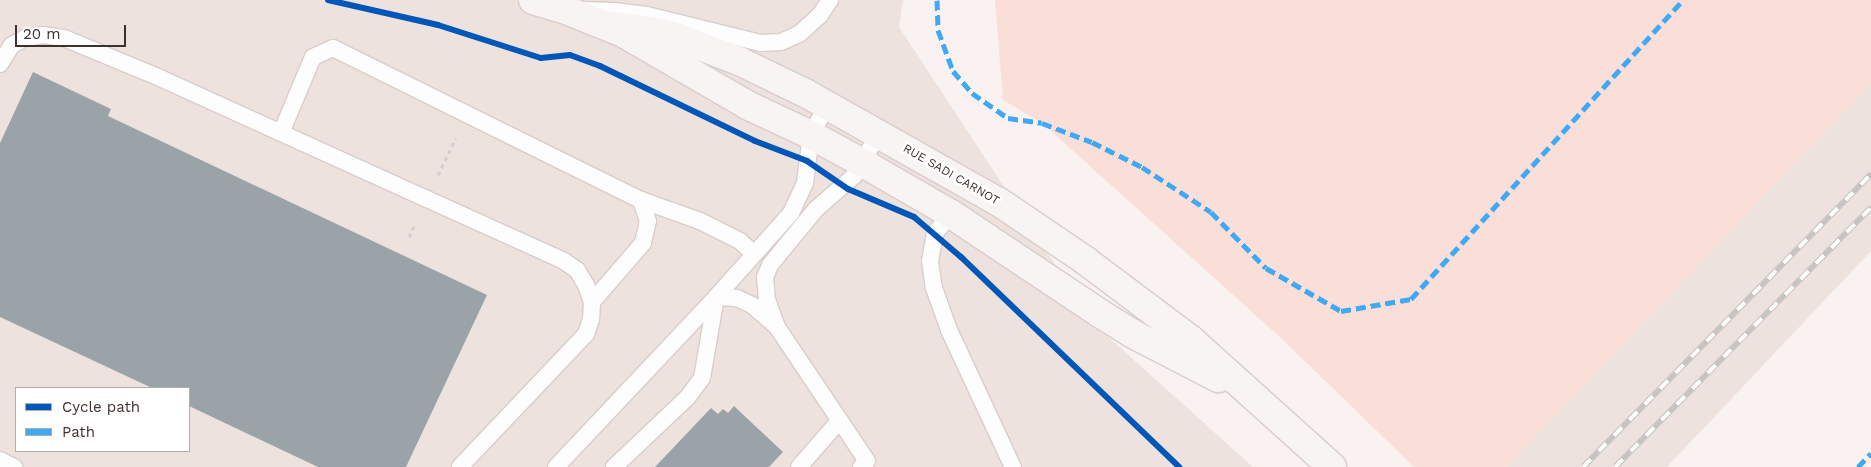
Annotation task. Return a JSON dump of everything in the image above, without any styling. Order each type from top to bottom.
[{"type":"main road","name":"RUE SADI CARNOT","points":[[533,0],[606,25],[640,42],[747,105],[811,135],[862,163],[951,214],[1101,314],[1256,400]]},
{"type":"main road","name":"RUE SADI CARNOT","points":[[606,25],[673,36],[739,61],[879,133],[998,202],[1086,261],[1190,339],[1332,467]]},
{"type":"lane","points":[[566,10],[614,11],[647,15],[761,43],[781,42],[798,34],[820,15],[830,0]]},
{"type":"lane","points":[[0,64],[12,45],[25,38],[43,35],[64,38],[427,198],[564,261],[577,270],[586,285],[592,302],[591,319],[586,334],[460,467]]},
{"type":"lane","points":[[281,133],[313,57],[333,48],[641,200],[700,221],[740,241],[754,254]]},
{"type":"lane","points":[[556,467],[716,297],[791,213],[805,183],[811,135],[827,105]]},
{"type":"lane","points":[[867,465],[840,420],[777,327],[766,293],[765,277],[770,265],[816,209],[854,176],[879,133]]},
{"type":"lane","points":[[592,302],[643,243],[648,220],[641,200]]},
{"type":"lane","points":[[951,214],[935,233],[930,261],[934,288],[949,330],[1014,467]]},
{"type":"lane","points":[[716,297],[737,298],[777,327]]},
{"type":"lane","points":[[617,466],[687,398],[702,378],[716,297]]},
{"type":"lane","points":[[799,467],[840,420]]},
{"type":"lane","points":[[0,460],[14,467]]},
{"type":"path","points":[[409,237],[467,114]]},
{"type":"shaded area","points":[[0,0],[903,0],[899,27],[1095,325],[1253,467],[0,467]]},
{"type":"shaded area","points":[[995,0],[1871,0],[1871,83],[1506,467],[1414,467],[1282,339],[1042,123],[1003,100]]},
{"type":"shaded area","points":[[1871,83],[1871,251],[1667,467],[1506,467]]},
{"type":"building","points":[[33,72],[111,109],[108,116],[487,295],[406,467],[318,467],[190,406],[190,387],[150,387],[0,317],[0,143]]},
{"type":"building","points":[[734,406],[783,452],[769,467],[655,467],[711,408],[718,414],[723,409],[728,413]]},
{"type":"railway","points":[[1583,467],[1871,174]]},
{"type":"railway","points":[[1615,467],[1871,207]]},
{"type":"marked path","points":[[937,0],[938,30],[953,71],[972,93],[1008,118],[1042,123],[1092,142],[1142,167],[1211,212],[1266,268],[1341,311],[1411,299],[1683,0]]},
{"type":"marked path","points":[[1858,467],[1871,453]]},
{"type":"cycle path","points":[[328,0],[438,25],[541,58],[570,55],[600,66],[755,141],[807,161],[848,189],[914,217],[961,257],[1179,467]]}]
